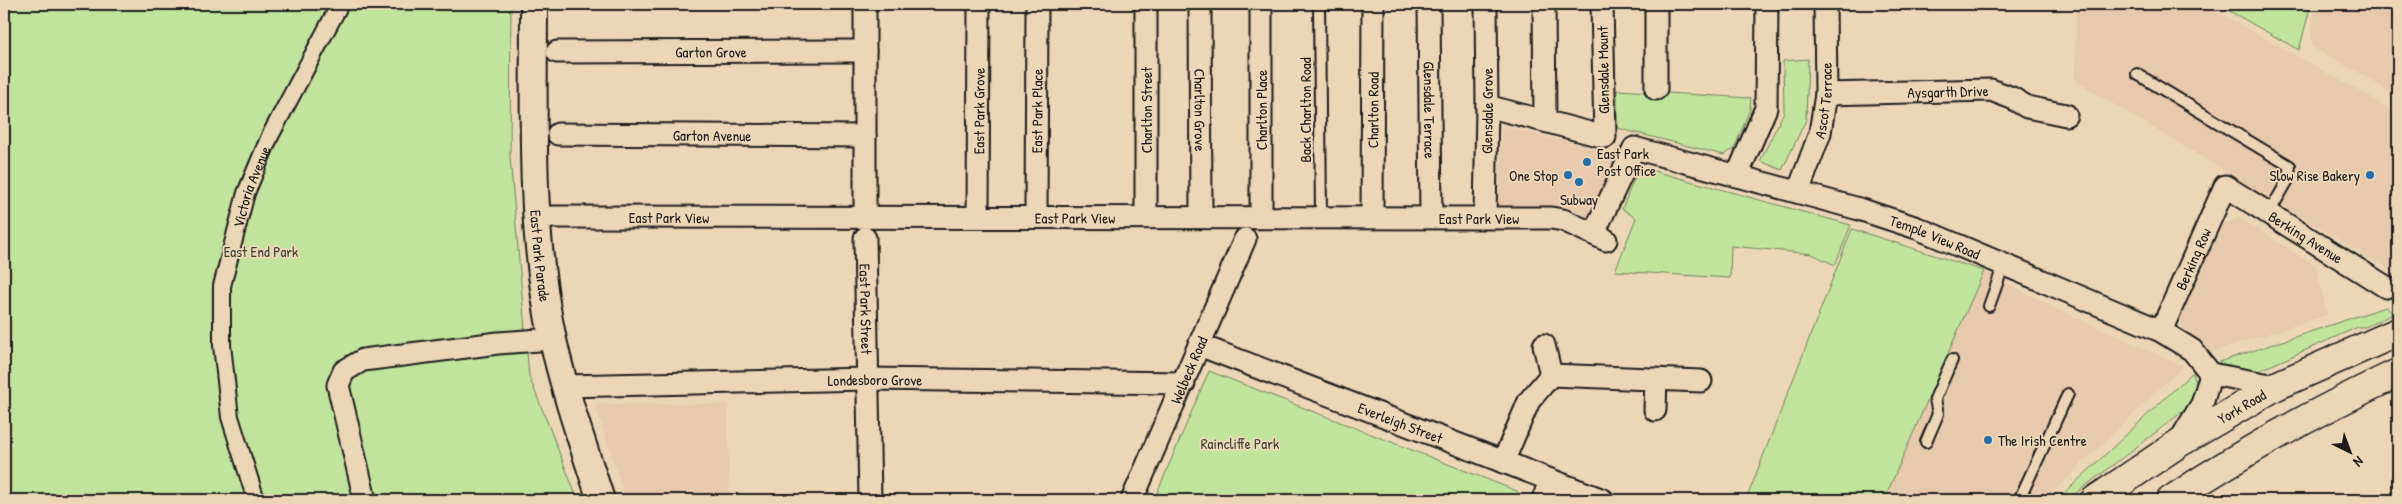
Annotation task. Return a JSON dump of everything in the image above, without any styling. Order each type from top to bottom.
[{"type":"highway","name":"York Road","points":[[2095,500],[2179,443],[2276,386],[2398,332]]},
{"type":"highway","points":[[2172,500],[2280,433],[2398,373]]},
{"type":"street","name":"Victoria Avenue","points":[[256,500],[230,417],[222,345],[222,286],[246,193],[270,136],[340,4]]},
{"type":"street","name":"East Park Parade","points":[[534,4],[534,134],[537,217],[553,339],[565,386],[601,500]]},
{"type":"street","points":[[865,4],[866,217]]},
{"type":"street","name":"East Park Grove","points":[[978,217],[979,4]]},
{"type":"street","name":"East Park Place","points":[[1036,217],[1037,4]]},
{"type":"street","name":"Charlton Street","points":[[1146,4],[1146,216]]},
{"type":"street","name":"Charlton Grove","points":[[1200,4],[1201,216]]},
{"type":"street","name":"Charlton Place","points":[[1261,4],[1261,216]]},
{"type":"street","name":"Charlton Road","points":[[1372,4],[1372,216]]},
{"type":"street","name":"Glensdale Terrace","points":[[1429,4],[1431,217]]},
{"type":"street","name":"Glensdale Grove","points":[[1485,217],[1486,4]]},
{"type":"street","points":[[1487,106],[1545,121],[1544,4]]},
{"type":"street","name":"Glensdale Mount","points":[[1545,121],[1604,137],[1602,4]]},
{"type":"street","points":[[1656,4],[1656,89]]},
{"type":"street","points":[[1737,176],[1766,108],[1767,4]]},
{"type":"street","name":"Ascot Terrace","points":[[1798,192],[1820,133],[1826,94],[1825,4]]},
{"type":"street","name":"Garton Grove","points":[[557,52],[865,51]]},
{"type":"street","name":"Aysgarth Drive","points":[[1826,94],[1991,90],[2012,98],[2027,107],[2066,114]]},
{"type":"street","name":"Garton Avenue","points":[[558,134],[865,136]]},
{"type":"street","name":"Temple View Road","points":[[1600,237],[1634,148],[1798,192],[1918,228],[2161,331],[2192,350],[2211,374]]},
{"type":"street","name":"Berking Avenue","points":[[2225,186],[2392,284]]},
{"type":"street","name":"Berking Row","points":[[2161,331],[2225,186]]},
{"type":"street","name":"East Park View","points":[[537,217],[1372,216],[1550,218],[1563,220],[1600,237]]},
{"type":"street","name":"East Park Street","points":[[865,238],[870,500]]},
{"type":"street","name":"Welbeck Road","points":[[1132,500],[1245,239]]},
{"type":"street","points":[[365,500],[338,385],[344,371],[363,360],[498,343],[553,339]]},
{"type":"street","points":[[1544,344],[1551,375]]},
{"type":"street","name":"Everleigh Street","points":[[1199,346],[1602,500]]},
{"type":"street","points":[[2179,443],[2202,404],[2211,374],[2276,386]]},
{"type":"street","points":[[1551,375],[1701,382]]},
{"type":"street","points":[[1503,462],[1529,401],[1551,375]]},
{"type":"street","name":"Londesboro Grove","points":[[565,386],[867,379],[1184,383]]},
{"type":"street","points":[[1655,410],[1656,379]]},
{"type":"street","points":[[1542,500],[1550,480]]},
{"type":"lane","name":"Back Charlton Road","points":[[1319,4],[1321,216]]},
{"type":"lane","points":[[2137,74],[2290,166],[2288,180],[2269,213]]},
{"type":"lane","points":[[1990,306],[2004,264]]},
{"type":"lane","points":[[1926,442],[1938,414],[1935,399],[1952,360]]},
{"type":"lane","points":[[2019,500],[2068,394]]},
{"type":"shaded area","points":[[2076,4],[2203,4],[2372,98],[2398,115],[2398,275],[2075,81]]},
{"type":"shaded area","points":[[2317,4],[2398,4],[2398,99],[2369,78],[2312,47],[2312,20]]},
{"type":"shaded area","points":[[1502,126],[1613,153],[1616,146],[1627,150],[1596,215],[1587,218],[1558,209],[1498,210]]},
{"type":"shaded area","points":[[2239,218],[2316,266],[2327,315],[2212,352],[2188,333],[2182,326],[2180,318],[2223,224]]},
{"type":"shaded area","points":[[1984,271],[2057,309],[2183,366],[2044,500],[1884,500]]},
{"type":"shaded area","points":[[595,404],[728,404],[729,500],[626,500]]},
{"type":"green space","name":"East End Park","points":[[4,4],[511,4],[510,157],[529,376],[578,500],[4,500]]},
{"type":"green space","points":[[2217,4],[2311,4],[2299,50]]},
{"type":"green space","points":[[1808,59],[1806,120],[1782,170],[1760,161],[1784,112],[1783,61]]},
{"type":"green space","points":[[1617,90],[1751,98],[1750,109],[1734,149],[1724,155],[1617,128]]},
{"type":"green space","points":[[1639,167],[1851,225],[1835,265],[1812,254],[1731,246],[1730,278],[1615,271],[1636,218],[1622,209]]},
{"type":"green space","points":[[1852,229],[1984,271],[1884,500],[1746,500]]},
{"type":"green space","points":[[2385,307],[2392,312],[2391,315],[2365,327],[2358,327],[2256,372],[2223,368],[2219,362]]},
{"type":"green space","name":"Raincliffe Park","points":[[1209,371],[1517,491],[1523,500],[1154,500]]},
{"type":"green space","points":[[2193,372],[2197,390],[2190,406],[2067,500],[2057,500]]},
{"type":"place","name":"East Park Post Office","points":[[1587,162]]},
{"type":"place","name":"One Stop","points":[[1568,175]]},
{"type":"place","name":"Slow Rise Bakery","points":[[2370,175]]},
{"type":"place","name":"Subway","points":[[1579,182]]},
{"type":"place","name":"The Irish Centre","points":[[1988,440]]}]
